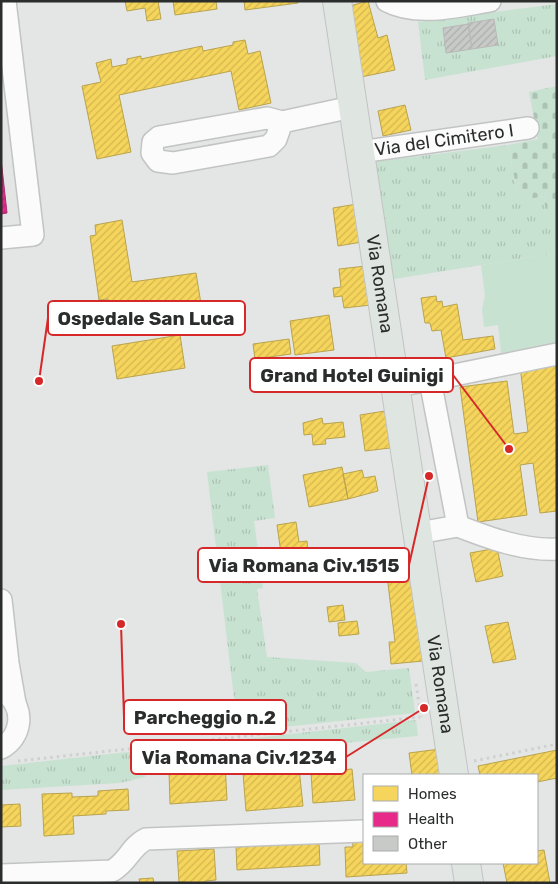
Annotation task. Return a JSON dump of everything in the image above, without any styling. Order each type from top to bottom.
[{"type":"main road","name":"Via Romana","points":[[336,1],[453,770]]},
{"type":"main road","points":[[466,864],[469,883]]},
{"type":"street","points":[[1,238],[32,235],[3,1]]},
{"type":"street","points":[[386,1],[400,8],[443,9],[490,1]]},
{"type":"street","points":[[282,122],[276,139],[269,146],[173,163],[158,161],[152,154],[153,142],[159,137],[267,118],[282,122],[352,107]]},
{"type":"street","name":"Via del Cimitero I","points":[[360,152],[528,128]]},
{"type":"street","points":[[396,386],[557,354]]},
{"type":"street","points":[[430,380],[458,526]]},
{"type":"street","points":[[418,533],[458,526],[483,536],[540,550],[557,549]]},
{"type":"street","points":[[1,600],[8,663],[8,697],[18,711],[18,727],[10,741],[6,754]]},
{"type":"street","points":[[1,685],[7,673],[8,663]]},
{"type":"street","points":[[1,875],[112,871],[125,864],[136,844],[146,839],[363,831]]},
{"type":"path","points":[[6,754],[420,717]]},
{"type":"path","points":[[453,770],[557,744]]},
{"type":"green space","points":[[557,4],[557,56],[425,80],[418,22]]},
{"type":"green space","points":[[557,86],[557,212],[546,214],[544,196],[519,201],[508,145],[538,139],[529,92]]},
{"type":"green space","points":[[508,145],[519,200],[544,196],[546,213],[557,212],[557,253],[388,280],[373,162]]},
{"type":"green space","points":[[557,253],[557,344],[501,353],[498,325],[484,327],[482,309],[485,296],[481,265]]},
{"type":"green space","points":[[268,465],[275,518],[254,521],[263,588],[257,589],[267,657],[356,663],[366,672],[409,668],[415,713],[238,732],[207,472]]},
{"type":"green space","points":[[416,720],[418,736],[166,760],[146,767],[145,777],[120,783],[1,790],[1,766]]},
{"type":"building: Homes","points":[[125,1],[158,1],[161,19],[147,21],[145,8],[127,11]]},
{"type":"building: Homes","points":[[173,1],[216,1],[217,9],[175,15]]},
{"type":"building: Homes","points":[[244,1],[298,1],[298,3],[245,10]]},
{"type":"building: Homes","points":[[368,1],[378,38],[387,35],[395,70],[356,78],[346,7]]},
{"type":"building: Homes","points":[[245,40],[248,54],[260,51],[271,103],[239,110],[231,71],[119,95],[131,152],[97,159],[82,86],[101,82],[96,63],[111,59],[112,67],[127,64],[127,59],[141,56],[141,59],[202,46],[203,51],[233,45],[233,42]]},
{"type":"building: Homes","points":[[405,105],[411,130],[383,136],[378,111]]},
{"type":"building: Homes","points":[[357,204],[362,242],[338,246],[333,208]]},
{"type":"building: Homes","points":[[122,220],[132,282],[196,273],[201,304],[134,314],[132,301],[109,304],[108,299],[99,300],[90,236],[96,235],[95,225]]},
{"type":"building: Homes","points":[[366,266],[371,305],[344,308],[342,296],[334,297],[333,288],[341,287],[339,269]]},
{"type":"building: Homes","points":[[436,296],[437,302],[442,301],[443,307],[457,304],[463,340],[493,336],[495,349],[446,358],[441,330],[432,331],[430,323],[425,323],[421,298]]},
{"type":"building: Homes","points":[[329,315],[334,350],[295,355],[290,321]]},
{"type":"building: Homes","points":[[180,335],[185,368],[117,379],[112,346]]},
{"type":"building: Homes","points":[[289,339],[291,354],[255,359],[253,344]]},
{"type":"building: Homes","points":[[557,361],[557,511],[540,513],[533,463],[520,465],[527,515],[478,522],[460,387],[507,381],[514,434],[528,432],[520,366]]},
{"type":"building: Homes","points":[[385,411],[390,448],[365,451],[360,415]]},
{"type":"building: Homes","points":[[322,418],[323,424],[343,422],[345,437],[325,439],[326,444],[313,445],[312,434],[304,435],[303,423]]},
{"type":"building: Homes","points":[[342,467],[348,499],[309,507],[303,475]]},
{"type":"building: Homes","points":[[362,470],[364,478],[375,476],[378,491],[348,499],[343,474]]},
{"type":"building: Homes","points":[[296,522],[299,542],[307,541],[308,551],[301,553],[303,564],[283,567],[277,525]]},
{"type":"building: Homes","points":[[497,548],[503,576],[476,582],[470,553]]},
{"type":"building: Homes","points":[[411,564],[423,661],[391,664],[389,642],[395,642],[386,567]]},
{"type":"building: Homes","points":[[343,605],[345,620],[329,622],[327,607]]},
{"type":"building: Homes","points":[[357,621],[359,634],[339,636],[338,623]]},
{"type":"building: Homes","points":[[508,622],[516,659],[493,663],[485,626]]},
{"type":"building: Homes","points":[[440,749],[444,774],[412,774],[409,753]]},
{"type":"building: Homes","points":[[557,750],[557,778],[538,782],[538,774],[480,774],[478,766]]},
{"type":"building: Homes","points":[[225,763],[227,800],[170,804],[169,771],[196,770],[196,765]]},
{"type":"building: Homes","points":[[299,768],[303,806],[246,811],[243,773]]},
{"type":"building: Homes","points":[[352,769],[355,800],[313,803],[311,773]]},
{"type":"building: Homes","points":[[128,789],[129,810],[106,811],[106,814],[73,816],[74,834],[44,836],[42,794],[72,793],[72,797],[98,796],[98,791]]},
{"type":"building: Homes","points":[[20,804],[21,826],[1,827],[1,805]]},
{"type":"building: Homes","points":[[363,834],[363,864],[406,864],[407,873],[346,877],[345,847],[353,847],[352,835]]},
{"type":"building: Homes","points":[[319,842],[320,865],[237,870],[236,847]]},
{"type":"building: Homes","points":[[214,849],[216,880],[205,881],[205,883],[179,882],[177,851]]},
{"type":"building: Homes","points":[[544,850],[550,883],[507,883],[503,864],[538,864],[538,851]]},
{"type":"building: Homes","points":[[153,878],[154,883],[140,883],[139,879]]},
{"type":"building: Health","points":[[1,159],[7,213],[1,214]]},
{"type":"building: Other","points":[[494,19],[498,45],[472,49],[468,23]]},
{"type":"building: Other","points":[[468,24],[472,49],[446,53],[443,28]]},
{"type":"place","name":"Ospedale San Luca","points":[[39,381]]},
{"type":"place","name":"Grand Hotel Guinigi","points":[[509,449]]},
{"type":"place","name":"Via Romana Civ.1515","points":[[429,476]]},
{"type":"place","name":"Parcheggio n.2","points":[[121,624]]},
{"type":"place","name":"Via Romana Civ.1234","points":[[424,708]]}]
